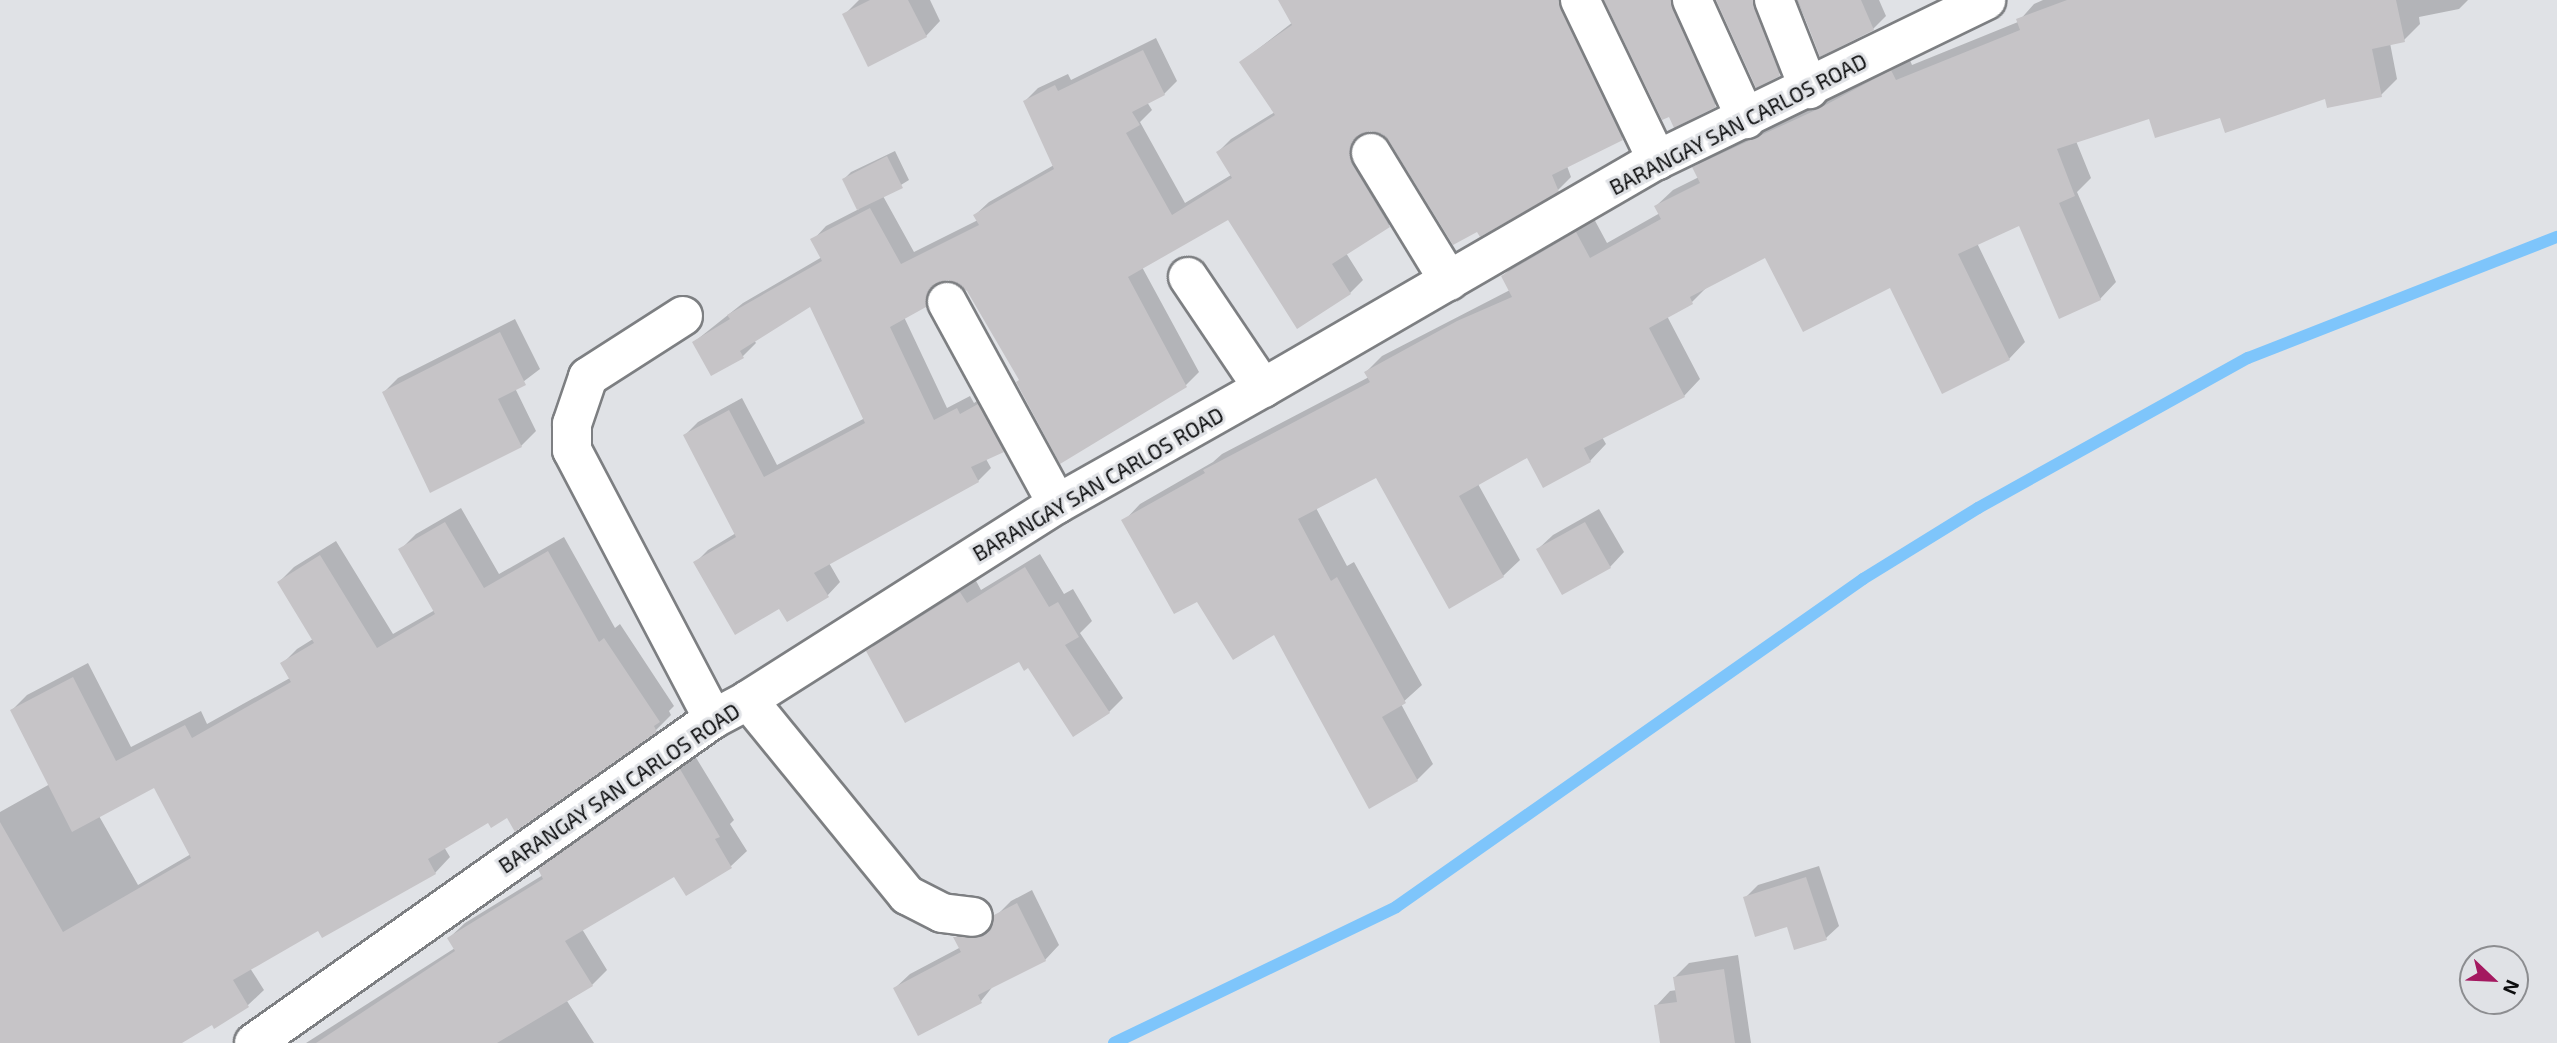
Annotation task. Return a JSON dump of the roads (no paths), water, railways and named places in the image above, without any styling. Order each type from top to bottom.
[{"type":"street","points":[[1580,0],[1657,160]]},
{"type":"street","points":[[1692,0],[1746,119]]},
{"type":"street","points":[[1774,0],[1810,89]]},
{"type":"street","name":"BARANGAY SAN CARLOS ROAD","points":[[254,1043],[713,719],[748,700],[1057,503],[1263,388],[1657,160],[1810,89],[1986,0]]},
{"type":"street","points":[[1371,153],[1449,281]]},
{"type":"street","points":[[1188,277],[1263,388]]},
{"type":"street","points":[[947,302],[1057,503]]},
{"type":"street","points":[[682,316],[588,377],[572,424],[572,450],[713,719]]},
{"type":"street","points":[[748,700],[907,895],[942,913],[972,917]]},
{"type":"waterway","points":[[1114,1043],[1396,907],[1863,579],[1978,508],[2248,358],[2557,237]]}]
